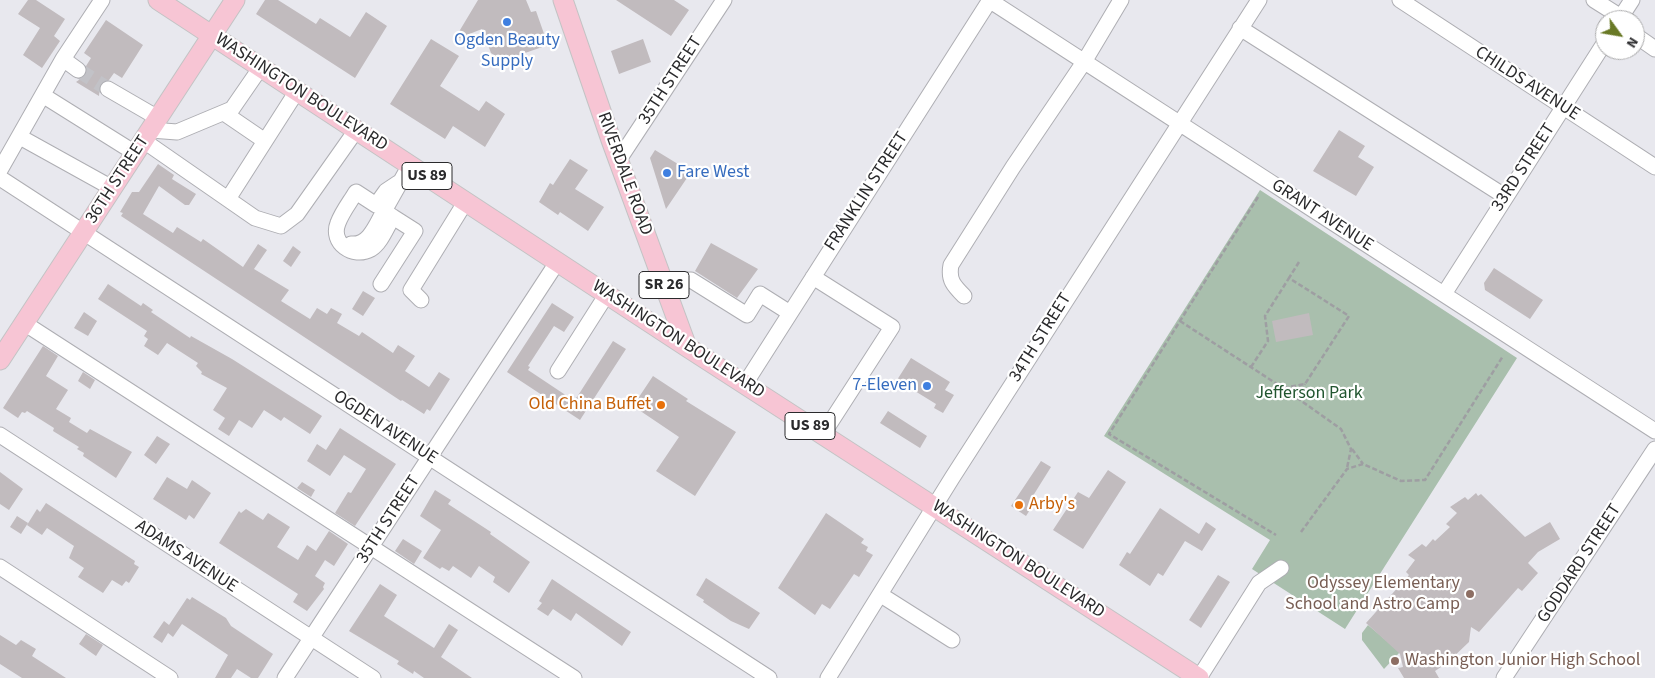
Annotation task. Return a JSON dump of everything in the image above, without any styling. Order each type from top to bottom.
[{"type":"main road","name":"WASHINGTON BOULEVARD","points":[[158,0],[298,90],[686,347],[934,505],[1199,678]]},
{"type":"main road","name":"36TH STREET","points":[[0,360],[235,0]]},
{"type":"main road","name":"RIVERDALE ROAD","points":[[563,0],[618,162],[686,347]]},
{"type":"street","points":[[0,170],[64,59],[102,0]]},
{"type":"street","name":"35TH STREET","points":[[618,162],[724,0]]},
{"type":"street","name":"GRANT AVENUE","points":[[989,0],[1655,431]]},
{"type":"street","name":"FRANKLIN STREET","points":[[745,384],[989,0]]},
{"type":"street","points":[[964,296],[951,283],[949,273],[951,265],[1013,167],[1084,62],[1121,0]]},
{"type":"street","name":"34TH STREET","points":[[828,678],[881,595],[934,505],[1178,122],[1259,0]]},
{"type":"street","name":"CHILDS AVENUE","points":[[1400,0],[1655,167]]},
{"type":"street","points":[[1594,0],[1608,10]]},
{"type":"street","points":[[1240,28],[1506,197]]},
{"type":"street","name":"33RD STREET","points":[[1444,294],[1595,57]]},
{"type":"street","points":[[64,59],[78,70]]},
{"type":"street","points":[[44,96],[147,135],[177,132],[232,109],[261,67]]},
{"type":"street","points":[[108,88],[147,135],[254,218],[281,226],[297,214],[357,129]]},
{"type":"street","points":[[228,199],[298,90]]},
{"type":"street","points":[[224,113],[265,141]]},
{"type":"street","points":[[20,137],[112,188]]},
{"type":"street","points":[[398,183],[386,190],[376,205],[356,192],[337,224],[337,239],[344,248],[356,252],[369,250],[376,245],[389,214],[398,183],[410,164]]},
{"type":"street","name":"OGDEN AVENUE","points":[[0,178],[769,678]]},
{"type":"street","points":[[421,300],[411,290],[466,202]]},
{"type":"street","points":[[380,284],[414,231],[389,214]]},
{"type":"street","name":"35TH STREET","points":[[285,678],[558,261]]},
{"type":"street","points":[[813,277],[892,327],[823,434]]},
{"type":"street","points":[[662,281],[691,280],[747,315],[760,294],[790,314]]},
{"type":"street","points":[[558,371],[607,294]]},
{"type":"street","points":[[24,323],[574,678]]},
{"type":"street","name":"ADAMS AVENUE","points":[[0,435],[372,678]]},
{"type":"street","name":"GODDARD STREET","points":[[1504,678],[1655,449]]},
{"type":"street","points":[[0,567],[170,678]]},
{"type":"street","points":[[1199,678],[1259,582],[1281,568]]},
{"type":"street","points":[[881,595],[952,640]]},
{"type":"path","points":[[1258,197],[1109,434],[1276,535]]},
{"type":"path","points":[[1251,368],[1268,341],[1265,316],[1299,262]]},
{"type":"path","points":[[1289,278],[1349,316],[1296,398]]},
{"type":"path","points":[[1180,321],[1283,388],[1341,429],[1351,449],[1363,464],[1400,481],[1425,480],[1503,356]]},
{"type":"path","points":[[1283,388],[1305,384]]},
{"type":"path","points":[[1302,532],[1347,469],[1351,449]]},
{"type":"path","points":[[1347,469],[1363,464]]},
{"type":"green space","name":"Jefferson Park","points":[[1260,190],[1517,358],[1345,629],[1252,569],[1270,540],[1104,436]]},
{"type":"green space","points":[[1368,625],[1400,652],[1384,669],[1362,640],[1362,633]]},
{"type":"building","points":[[28,0],[36,0],[65,19],[54,36],[60,41],[42,68],[23,55],[40,28],[18,14]]},
{"type":"building","points":[[265,0],[278,0],[316,24],[320,18],[350,37],[366,12],[387,26],[355,78],[256,14]]},
{"type":"building","points":[[478,0],[526,0],[531,12],[536,11],[548,45],[502,61],[491,53],[482,29],[454,40]]},
{"type":"building","points":[[616,0],[674,0],[689,10],[671,36]]},
{"type":"building","points":[[106,20],[143,45],[122,78],[114,73],[109,80],[100,84],[99,96],[76,82],[86,75],[86,66],[91,58],[84,53]]},
{"type":"building","points":[[431,39],[459,56],[440,86],[479,111],[486,101],[505,114],[485,147],[453,126],[445,139],[390,104]]},
{"type":"building","points":[[643,39],[651,62],[619,74],[611,51]]},
{"type":"building","points":[[1339,130],[1365,146],[1358,157],[1374,167],[1356,196],[1313,171]]},
{"type":"building","points":[[655,150],[691,172],[666,209],[650,158]]},
{"type":"building","points":[[570,159],[588,170],[575,189],[604,207],[588,231],[560,212],[558,215],[539,202],[550,183],[553,185]]},
{"type":"building","points":[[158,164],[174,175],[172,179],[196,194],[189,205],[185,205],[159,186],[143,214],[173,233],[177,227],[201,242],[203,239],[243,267],[258,244],[267,250],[254,269],[289,290],[281,301],[310,319],[317,308],[327,314],[331,308],[342,314],[337,323],[359,336],[362,332],[393,353],[398,345],[415,356],[405,371],[429,387],[439,372],[450,379],[430,411],[427,409],[424,414],[401,401],[121,216],[123,213],[120,212],[132,192],[139,192]]},
{"type":"building","points":[[711,243],[758,269],[737,298],[695,271]]},
{"type":"building","points":[[293,246],[301,252],[291,267],[283,261]]},
{"type":"building","points":[[1494,268],[1543,300],[1530,319],[1485,290],[1484,283]]},
{"type":"building","points":[[108,284],[141,306],[143,303],[153,310],[151,312],[190,338],[191,336],[232,359],[322,416],[310,434],[284,417],[281,421],[264,410],[252,428],[239,420],[229,436],[218,429],[225,418],[213,410],[227,388],[201,374],[202,372],[196,366],[198,363],[167,343],[158,355],[144,346],[148,339],[144,336],[147,331],[98,299]]},
{"type":"building","points":[[363,291],[375,298],[363,316],[352,309]]},
{"type":"building","points":[[552,303],[574,317],[564,332],[554,326],[528,366],[530,367],[528,370],[573,400],[577,397],[613,341],[626,349],[580,420],[507,372]]},
{"type":"building","points":[[84,312],[97,321],[88,336],[74,328]]},
{"type":"building","points":[[1309,313],[1313,335],[1276,342],[1272,321]]},
{"type":"building","points":[[43,346],[58,356],[46,376],[68,390],[56,409],[71,418],[69,422],[87,433],[90,429],[132,452],[116,478],[83,456],[84,453],[77,449],[79,447],[53,431],[54,428],[27,411],[25,413],[22,412],[18,418],[3,408]]},
{"type":"building","name":"7-Eleven","points":[[911,358],[950,382],[945,390],[954,395],[943,413],[934,408],[936,404],[897,380]]},
{"type":"building","points":[[83,372],[95,380],[90,389],[78,381]]},
{"type":"building","points":[[653,376],[688,399],[686,401],[736,432],[695,496],[656,471],[679,437],[633,406]]},
{"type":"building","name":"7-Eleven","points":[[888,411],[927,436],[920,448],[880,423]]},
{"type":"building","points":[[340,428],[396,464],[355,526],[335,513],[348,492],[351,493],[366,469],[344,455],[330,476],[307,461],[317,444],[326,450]]},
{"type":"building","points":[[157,436],[170,444],[156,464],[144,455]]},
{"type":"building","points":[[1041,461],[1051,467],[1031,499],[1035,502],[1026,516],[1011,506]]},
{"type":"building","points":[[1108,470],[1126,482],[1083,549],[1053,530],[1078,492],[1089,498]]},
{"type":"building","points":[[0,472],[23,489],[9,510],[0,504]]},
{"type":"building","points":[[167,477],[187,489],[192,480],[211,493],[194,519],[189,515],[186,520],[153,499]]},
{"type":"building","points":[[302,482],[315,490],[311,497],[297,488]]},
{"type":"building","points":[[435,490],[451,500],[448,504],[491,532],[490,534],[530,562],[509,593],[493,582],[495,577],[479,566],[471,578],[453,566],[449,571],[442,567],[440,569],[423,558],[441,530],[420,516]]},
{"type":"building","name":"Odyssey Elementary School and Astro Camp","points":[[1476,493],[1478,496],[1481,494],[1525,537],[1550,522],[1560,539],[1538,552],[1528,563],[1538,573],[1522,591],[1518,588],[1479,632],[1471,627],[1469,642],[1447,663],[1435,671],[1439,678],[1404,678],[1398,668],[1403,667],[1400,654],[1366,623],[1409,575],[1406,572],[1415,560],[1408,555],[1422,544],[1426,547],[1433,539],[1435,541],[1450,527],[1446,524],[1457,513],[1450,507],[1465,497],[1468,500]]},
{"type":"building","points":[[46,503],[135,561],[134,564],[139,567],[129,583],[126,581],[122,586],[112,580],[103,593],[78,577],[84,568],[69,558],[74,546],[47,528],[42,535],[27,525],[37,509],[40,512]]},
{"type":"building","points":[[1160,508],[1199,534],[1206,522],[1216,529],[1202,551],[1185,541],[1163,576],[1158,573],[1150,586],[1119,565],[1127,552],[1130,554]]},
{"type":"building","points":[[246,509],[263,520],[268,513],[290,527],[277,547],[298,560],[307,545],[316,551],[329,531],[348,544],[334,566],[325,560],[315,576],[325,583],[324,589],[307,611],[293,602],[298,594],[219,543],[239,511],[241,513]]},
{"type":"building","points":[[826,513],[864,539],[861,543],[868,547],[866,551],[873,555],[859,577],[854,574],[830,609],[822,604],[815,615],[778,588]]},
{"type":"building","points":[[17,516],[28,523],[21,534],[10,527]]},
{"type":"building","points":[[403,539],[422,551],[414,564],[395,551]]},
{"type":"building","points":[[1218,575],[1230,582],[1201,628],[1189,620]]},
{"type":"building","points":[[706,578],[760,613],[749,629],[731,621],[696,595]]},
{"type":"building","points":[[552,579],[631,632],[622,646],[576,613],[571,621],[553,609],[548,616],[537,609],[542,603],[539,601]]},
{"type":"building","points":[[380,584],[397,595],[384,616],[434,648],[449,624],[458,630],[441,657],[472,678],[424,678],[414,671],[413,674],[397,664],[399,661],[349,631]]},
{"type":"building","points":[[192,597],[226,618],[231,626],[273,654],[258,678],[251,678],[237,669],[231,678],[215,678],[228,655],[182,624],[173,637],[168,633],[162,643],[153,637],[164,621],[169,625],[187,598],[190,600]]},
{"type":"building","points":[[86,634],[103,645],[96,656],[79,644]]},
{"type":"building","points":[[0,635],[16,645],[21,640],[36,649],[32,656],[66,678],[22,678],[0,664]]},
{"type":"tunnel","points":[[78,70],[108,89]]},
{"type":"place","name":"Ogden Beauty Supply","points":[[507,22]]},
{"type":"place","name":"Fare West","points":[[667,173]]},
{"type":"place","name":"7-Eleven","points":[[927,386]]},
{"type":"place","name":"Old China Buffet","points":[[661,405]]},
{"type":"place","name":"Arby's","points":[[1019,505]]},
{"type":"place","name":"Odyssey Elementary School and Astro Camp","points":[[1470,594]]},
{"type":"place","name":"Washington Junior High School","points":[[1395,661]]}]
